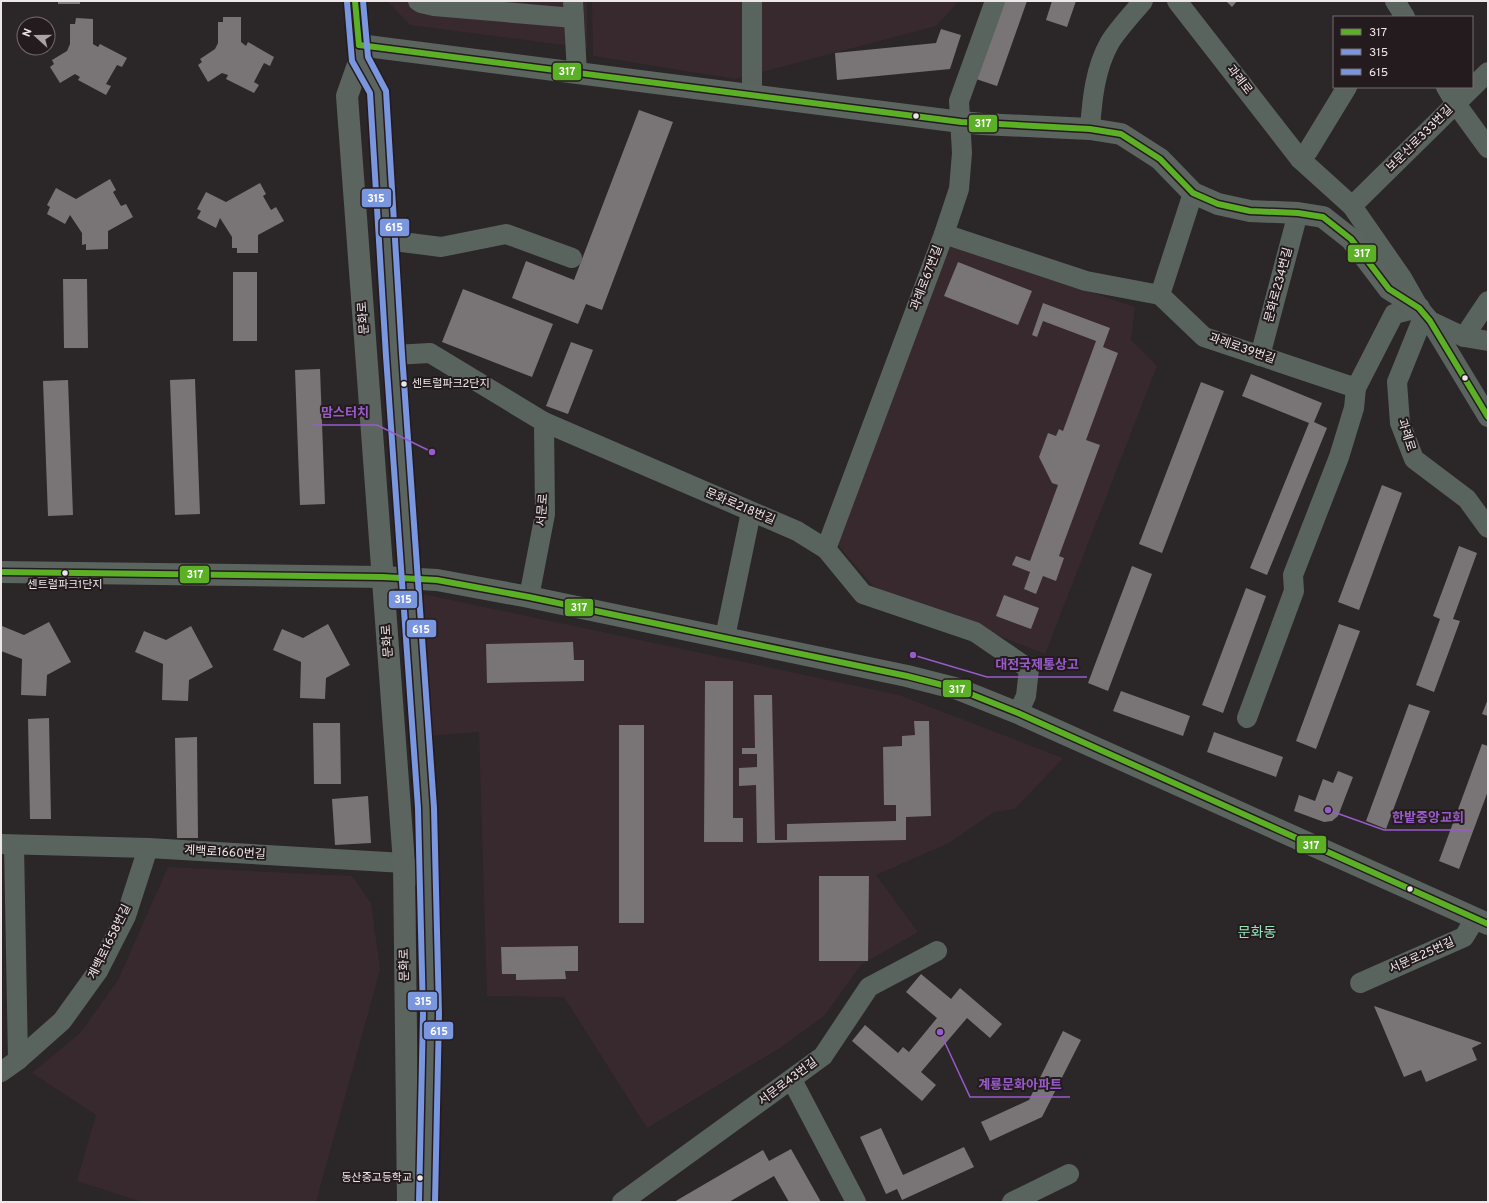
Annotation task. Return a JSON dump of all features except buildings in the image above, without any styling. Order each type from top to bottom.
[{"type":"main road","name":"문화로","points":[[355,1],[359,52],[347,96],[404,863],[408,1202]]},
{"type":"main road","name":"문화로","points":[[359,52],[378,91],[386,240],[426,808],[431,1014],[427,1202]]},
{"type":"main road","points":[[359,52],[577,73],[961,122],[1090,129],[1120,134],[1160,159],[1193,193],[1218,204],[1250,211],[1298,213],[1323,217],[1351,239],[1389,289],[1424,315]]},
{"type":"main road","points":[[1,572],[383,577],[437,580],[725,637],[907,676],[958,689],[1018,713],[1482,921]]},
{"type":"street","points":[[418,1],[434,6],[478,5],[574,10],[577,73]]},
{"type":"street","points":[[752,1],[752,96]]},
{"type":"street","name":"과례로67번길","points":[[826,549],[944,234],[959,189],[962,153],[959,101],[995,1]]},
{"type":"street","points":[[1090,129],[1092,101],[1100,68],[1110,42],[1143,1]]},
{"type":"street","name":"과례로","points":[[1177,1],[1300,159],[1352,206],[1402,278],[1488,417]]},
{"type":"street","name":"보문산로333번길","points":[[1473,81],[1488,72]]},
{"type":"street","points":[[1300,159],[1308,151],[1346,88]]},
{"type":"street","name":"보문산로333번길","points":[[1352,206],[1451,95],[1462,88]]},
{"type":"street","points":[[1451,95],[1488,148]]},
{"type":"street","points":[[944,234],[1086,281],[1160,295],[1193,193]]},
{"type":"street","name":"문화로234번길","points":[[1260,356],[1298,213]]},
{"type":"street","points":[[386,240],[441,247],[506,234],[572,258]]},
{"type":"street","name":"과례로39번길","points":[[1160,295],[1204,337],[1356,388]]},
{"type":"street","points":[[1464,337],[1488,301]]},
{"type":"street","points":[[1247,718],[1294,591],[1293,575],[1338,457],[1354,408],[1356,388],[1394,314],[1424,315],[1464,337],[1488,341]]},
{"type":"street","name":"과례로","points":[[1424,315],[1397,382],[1400,423],[1414,459],[1467,499],[1488,528]]},
{"type":"street","name":"문화로218번길","points":[[394,355],[430,353],[544,422],[797,531],[826,549],[863,594],[975,632],[1029,669],[1026,696],[1018,713]]},
{"type":"street","name":"서문로","points":[[529,597],[545,514],[544,422]]},
{"type":"street","points":[[725,637],[751,512]]},
{"type":"street","name":"계백로1660번길","points":[[18,1060],[8,844],[148,848],[404,863]]},
{"type":"street","name":"계백로1658번길","points":[[1,1072],[18,1060],[62,1021],[98,972],[126,916],[148,848]]},
{"type":"street","points":[[404,863],[428,882]]},
{"type":"street","name":"서문로25번길","points":[[1360,983],[1464,937],[1482,921]]},
{"type":"street","name":"서문로43번길","points":[[622,1202],[823,1056],[869,987],[937,951]]},
{"type":"street","points":[[792,1080],[856,1202]]},
{"type":"street","points":[[1012,1202],[1069,1174]]},
{"type":"shaded area","points":[[389,1],[587,1],[587,48],[410,25],[389,3]]},
{"type":"shaded area","points":[[592,1],[959,1],[936,26],[735,79],[593,56]]},
{"type":"shaded area","points":[[947,244],[1135,307],[1131,340],[1157,366],[1045,654],[873,586],[837,544]]},
{"type":"shaded area","points":[[423,594],[899,695],[1063,758],[1015,809],[994,812],[949,843],[876,875],[918,932],[861,965],[824,1016],[780,1048],[647,1128],[564,997],[487,996],[479,732],[430,736]]},
{"type":"shaded area","points":[[168,867],[352,876],[371,903],[380,970],[316,1202],[142,1202],[77,1181],[96,1115],[32,1073],[81,1032],[118,980]]},
{"type":"transit line","name":"317","points":[[355,1],[359,45]]},
{"type":"transit line","name":"615","points":[[363,1],[368,57],[386,91],[402,354],[434,808],[439,1014],[435,1202]]},
{"type":"transit line","name":"315","points":[[347,2],[352,61],[370,93],[386,356],[418,808],[423,1014],[419,1202]]},
{"type":"transit line","name":"317","points":[[359,45],[961,122],[1090,129],[1121,134],[1160,159],[1193,193],[1218,204],[1250,211],[1298,213],[1323,217],[1351,239],[1389,289],[1419,308],[1430,321],[1488,417]]},
{"type":"transit line","name":"317","points":[[1,572],[383,577],[437,580],[529,597],[907,676],[958,689],[1018,713],[1488,924]]},
{"type":"place","name":"센트럴파크2단지","points":[[404,384]]},
{"type":"place","name":"맘스터치","points":[[432,452]]},
{"type":"place","name":"센트럴파크1단지","points":[[65,573]]},
{"type":"place","name":"대전국제통상고","points":[[913,655]]},
{"type":"place","name":"한밭중앙교회","points":[[1328,810]]},
{"type":"place","name":"계룡문화아파트","points":[[940,1032]]},
{"type":"place","name":"동산중고등학교","points":[[420,1178]]},
{"type":"district","name":"문화동","points":[[1257,933]]}]
